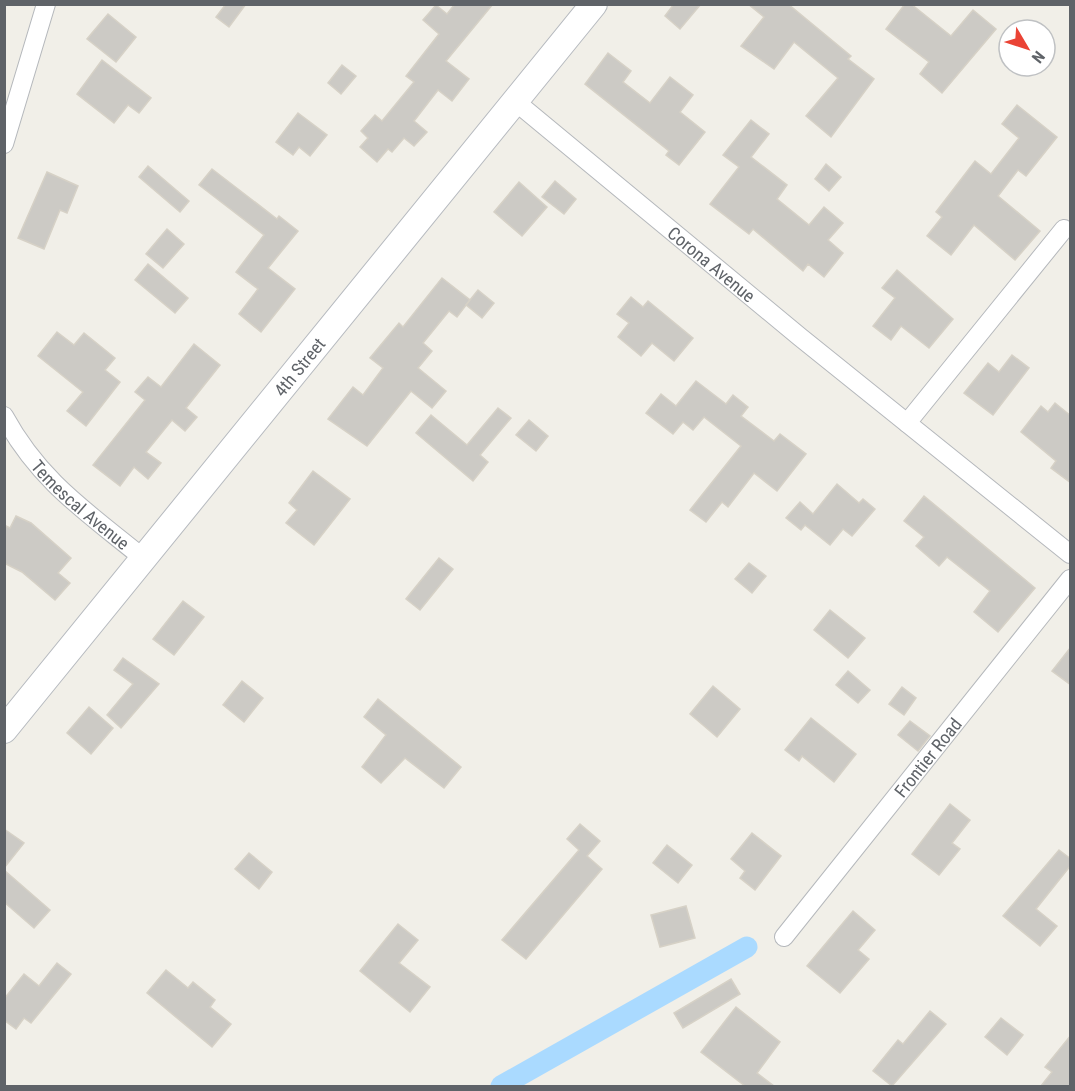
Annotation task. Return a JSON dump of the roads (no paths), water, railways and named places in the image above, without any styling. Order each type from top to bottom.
[{"type":"street","points":[[4,144],[46,4]]},
{"type":"street","name":"4th Street","points":[[4,730],[594,4]]},
{"type":"street","name":"Corona Avenue","points":[[516,102],[907,423],[1071,554]]},
{"type":"street","points":[[907,423],[1064,229]]},
{"type":"street","name":"Temescal Avenue","points":[[4,416],[21,448],[53,485],[143,558]]},
{"type":"street","name":"Frontier Road","points":[[784,937],[1071,579]]},
{"type":"waterway","points":[[501,1086],[747,947]]}]
